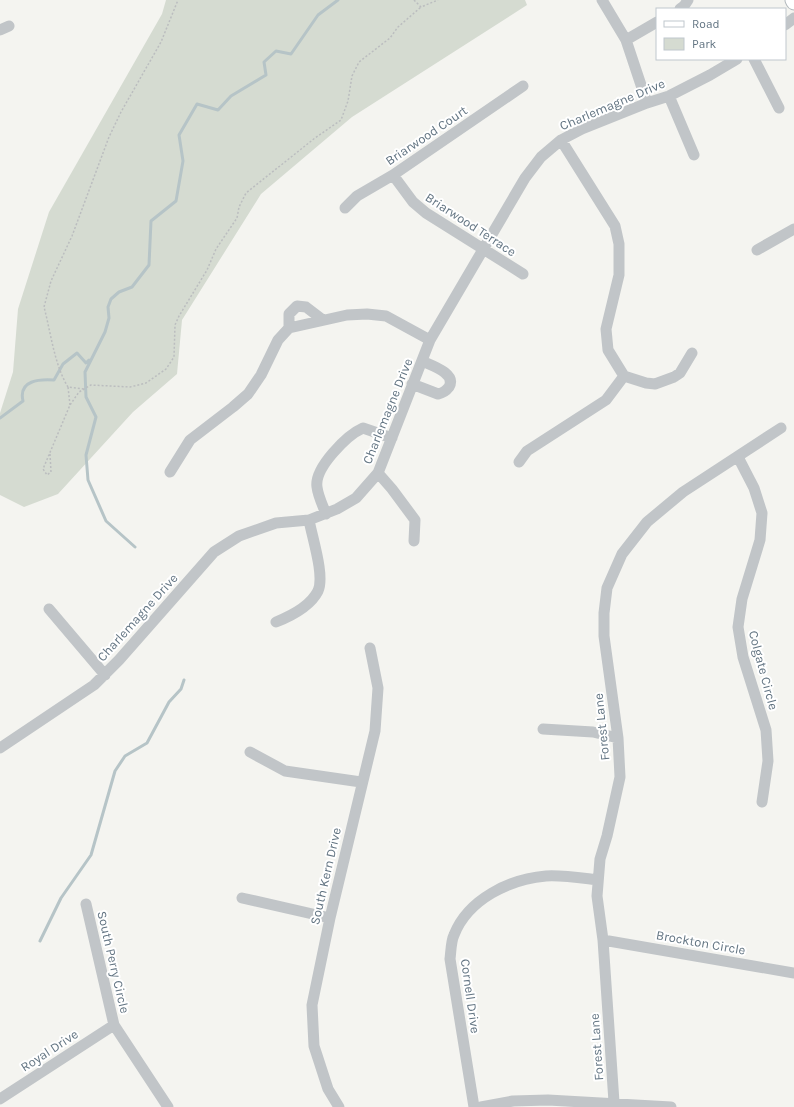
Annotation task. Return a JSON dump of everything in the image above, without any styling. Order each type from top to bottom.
[{"type":"street","points":[[602,0],[626,40],[647,103]]},
{"type":"street","points":[[681,8],[688,0]]},
{"type":"street","points":[[786,24],[794,18]]},
{"type":"street","points":[[626,40],[656,23]]},
{"type":"street","name":"Charlemagne Drive","points":[[0,748],[94,685],[214,552],[239,536],[276,523],[309,520],[326,514],[356,498],[378,473],[430,340],[525,178],[541,157],[562,140],[582,129],[647,103],[669,96],[735,60]]},
{"type":"street","points":[[755,60],[779,108]]},
{"type":"street","name":"Briarwood Court","points":[[345,208],[357,196],[393,175],[523,86]]},
{"type":"street","points":[[669,96],[694,155]]},
{"type":"street","points":[[562,140],[614,226],[619,244],[619,275],[606,329],[608,350],[624,376],[646,383],[662,383],[680,373],[692,353]]},
{"type":"street","name":"Briarwood Terrace","points":[[393,175],[413,202],[426,213],[523,274]]},
{"type":"street","points":[[757,250],[794,229]]},
{"type":"street","points":[[289,328],[289,314],[297,306],[306,308],[323,320]]},
{"type":"street","points":[[170,472],[190,440],[248,394],[261,375],[278,340],[289,328],[354,314],[367,314],[386,316],[430,340]]},
{"type":"street","points":[[412,384],[438,394],[446,391],[450,386],[450,380],[443,372],[422,361]]},
{"type":"street","points":[[518,462],[527,451],[606,400],[624,376]]},
{"type":"street","points":[[326,514],[316,487],[321,468],[340,446],[354,432],[363,428],[392,438]]},
{"type":"street","name":"Forest Lane","points":[[614,1102],[603,940],[597,896],[600,859],[607,836],[620,777],[618,738],[604,636],[604,613],[607,588],[622,554],[647,522],[683,492],[781,428]]},
{"type":"street","name":"Colgate Circle","points":[[738,457],[754,488],[762,513],[760,540],[742,599],[738,627],[743,657],[766,730],[768,761],[762,802]]},
{"type":"street","points":[[378,473],[415,520],[414,541]]},
{"type":"street","points":[[276,622],[293,615],[307,604],[318,590],[320,575],[309,520]]},
{"type":"street","points":[[49,609],[104,675]]},
{"type":"street","name":"South Kern Drive","points":[[339,1107],[328,1089],[314,1046],[312,1005],[361,782],[375,732],[378,688],[370,648]]},
{"type":"street","points":[[543,729],[593,732],[618,738]]},
{"type":"street","points":[[250,752],[285,771],[361,782]]},
{"type":"street","name":"Cornell Drive","points":[[474,1107],[450,959],[454,935],[469,911],[490,894],[519,880],[547,876],[598,880]]},
{"type":"street","points":[[242,898],[330,918]]},
{"type":"street","name":"South Perry Circle","points":[[86,904],[114,1024],[168,1107]]},
{"type":"street","name":"Brockton Circle","points":[[603,940],[794,973]]},
{"type":"street","name":"Royal Drive","points":[[0,1099],[114,1024]]},
{"type":"street","points":[[481,1107],[520,1100],[614,1102],[671,1107]]},
{"type":"path","points":[[70,405],[68,387],[62,378],[44,307],[46,299],[51,281],[72,236],[109,137],[121,112],[161,42],[178,0]]},
{"type":"path","points":[[414,0],[421,7]]},
{"type":"path","points":[[50,454],[51,472],[47,475],[43,470],[70,405],[79,392],[91,385],[130,387],[146,383],[166,369],[174,357],[175,325],[179,316],[207,270],[216,249],[237,218],[239,207],[246,192],[315,138],[341,120],[348,101],[352,76],[359,62],[390,38],[398,27],[421,7],[438,0]]},
{"type":"path","points":[[68,387],[85,389]]},
{"type":"green space","points":[[166,0],[525,0],[527,5],[352,117],[261,194],[182,320],[177,374],[133,412],[58,494],[24,507],[0,495],[0,413],[13,372],[18,309],[49,212],[162,14]]},
{"type":"waterway","points":[[135,547],[106,521],[88,480],[86,455],[96,417],[86,397],[85,372],[105,332],[109,318],[108,307],[111,299],[119,292],[132,287],[149,265],[151,221],[176,201],[183,161],[179,135],[197,104],[218,110],[231,96],[266,75],[264,62],[276,51],[291,54],[318,15],[338,0]]},
{"type":"waterway","points":[[0,418],[23,401],[22,394],[24,389],[31,382],[54,380],[63,364],[77,353],[86,363],[89,360]]},
{"type":"waterway","points":[[40,941],[61,898],[91,855],[115,771],[125,756],[147,743],[169,702],[181,689],[184,680]]}]
